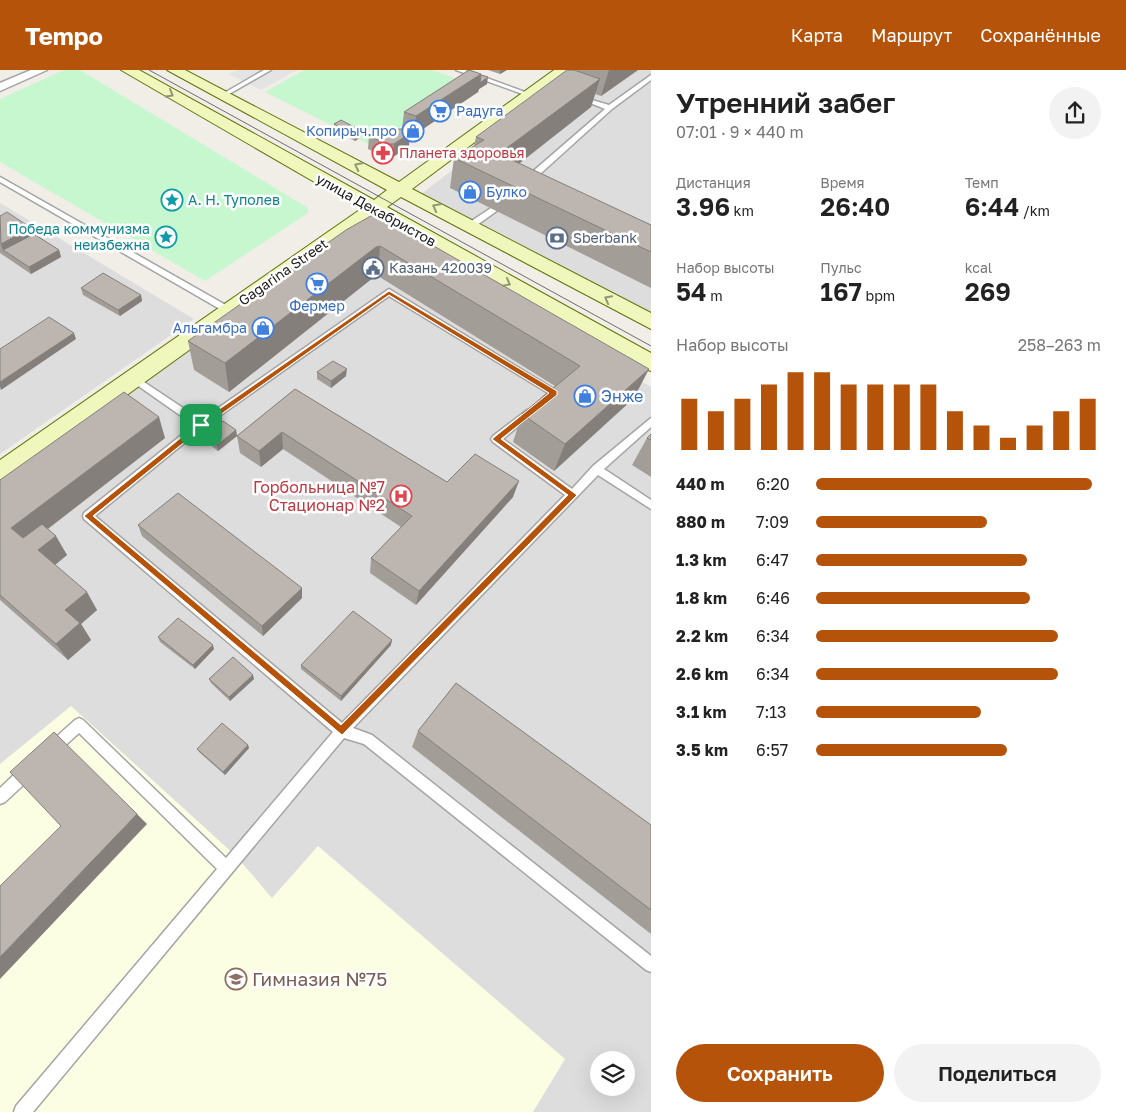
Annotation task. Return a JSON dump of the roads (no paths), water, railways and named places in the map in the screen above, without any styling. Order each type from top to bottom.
[{"type":"main road","name":"улица Декабристов","points":[[128,70],[373,209],[446,253],[651,363]]},
{"type":"main road","name":"улица Декабристов","points":[[174,70],[651,322]]},
{"type":"main road","name":"Gagarina Street","points":[[0,473],[373,209],[530,95],[549,86],[564,70]]},
{"type":"street","points":[[0,87],[41,70]]},
{"type":"lane","points":[[222,96],[268,70]]},
{"type":"lane","points":[[459,70],[530,95]]},
{"type":"lane","points":[[522,191],[527,187],[525,183],[610,108],[651,77]]},
{"type":"lane","points":[[570,93],[610,108]]},
{"type":"lane","points":[[0,180],[228,310]]},
{"type":"lane","points":[[470,226],[494,210]]},
{"type":"lane","points":[[573,495],[496,439],[554,393],[392,290],[201,425],[88,516],[342,731],[368,739],[651,965]]},
{"type":"lane","points":[[132,378],[201,425]]},
{"type":"lane","points":[[22,1112],[342,731],[597,469],[651,422]]},
{"type":"lane","points":[[597,469],[651,505]]},
{"type":"lane","points":[[0,797],[79,724],[225,868]]},
{"type":"tram line","points":[[149,70],[651,346]]},
{"type":"place","name":"Радуга","points":[[440,111]]},
{"type":"place","name":"Копирыч.про","points":[[413,131]]},
{"type":"place","name":"Планета здоровья","points":[[383,153]]},
{"type":"place","name":"Булко","points":[[470,192]]},
{"type":"place","name":"А. Н. Туполев","points":[[172,200]]},
{"type":"place","name":"Победа коммунизма неизбежна","points":[[166,237]]},
{"type":"place","name":"Sberbank","points":[[557,238]]},
{"type":"place","name":"Казань 420039","points":[[373,268]]},
{"type":"place","name":"Фермер","points":[[317,284]]},
{"type":"place","name":"Альгамбра","points":[[263,328]]},
{"type":"place","name":"Энже","points":[[585,396]]},
{"type":"place","name":"Горбольница №7 Стационар №2","points":[[401,496]]},
{"type":"place","name":"Гимназия №75","points":[[236,979]]}]
